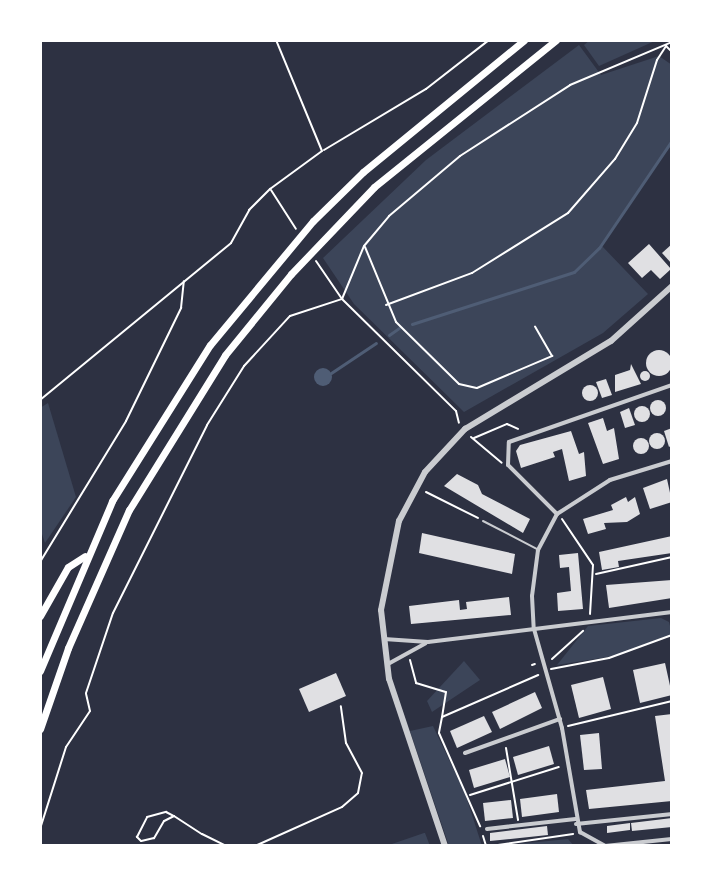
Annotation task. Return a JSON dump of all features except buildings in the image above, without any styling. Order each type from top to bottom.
[{"type":"highway","points":[[40,671],[85,556],[163,415],[252,291],[363,172],[524,40]]},
{"type":"highway","points":[[40,729],[68,648],[129,510],[225,355],[291,274],[374,187],[556,40]]},
{"type":"highway","points":[[40,616],[68,567],[85,556]]},
{"type":"street","points":[[445,846],[398,716],[383,639],[384,584],[399,521],[425,472],[465,429],[611,341],[672,286]]},
{"type":"street","points":[[557,514],[508,465],[505,448],[520,435],[672,385]]},
{"type":"street","points":[[672,461],[610,480],[557,514],[538,550],[534,629],[560,719],[580,832],[605,846],[672,839]]},
{"type":"street","points":[[383,639],[428,642],[672,612]]},
{"type":"street","points":[[387,664],[428,642]]},
{"type":"street","points":[[465,753],[560,719]]},
{"type":"street","points":[[487,829],[672,814]]},
{"type":"lane","points":[[483,521],[538,550]]},
{"type":"path","points":[[276,40],[322,151]]},
{"type":"path","points":[[479,40],[481,46]]},
{"type":"path","points":[[40,400],[231,243],[249,210],[270,189],[322,151],[426,89],[489,40]]},
{"type":"path","points":[[40,829],[66,747],[90,711],[86,693],[113,613],[207,425],[244,366],[290,316],[342,299],[364,246],[389,216],[460,156],[514,119],[609,65],[672,42]]},
{"type":"path","points":[[666,46],[672,52]]},
{"type":"path","points":[[386,305],[404,294],[472,273],[568,213],[615,159],[637,123],[666,46]]},
{"type":"path","points":[[270,189],[280,204]]},
{"type":"path","points":[[364,246],[386,305],[428,355],[467,388],[552,356],[535,327]]},
{"type":"path","points":[[40,562],[126,421],[181,308],[184,280]]},
{"type":"path","points":[[330,281],[342,299],[456,411],[465,429]]},
{"type":"path","points":[[493,460],[473,438],[507,424],[513,424],[520,435]]},
{"type":"path","points":[[426,492],[483,521]]},
{"type":"path","points":[[552,659],[575,642],[588,621],[595,574],[584,547],[565,523]]},
{"type":"path","points":[[595,574],[672,557]]},
{"type":"path","points":[[442,717],[570,662],[609,658],[672,635]]},
{"type":"path","points":[[410,659],[416,683],[446,692],[439,733],[470,795],[486,846]]},
{"type":"path","points":[[562,728],[672,701]]},
{"type":"path","points":[[255,846],[342,807],[358,793],[362,773],[346,743],[341,706]]},
{"type":"path","points":[[505,746],[514,782],[519,825]]},
{"type":"path","points":[[470,795],[559,767]]},
{"type":"path","points":[[174,816],[164,821],[154,838],[137,837],[147,817],[166,812],[174,816],[227,846]]},
{"type":"path","points":[[491,846],[580,832]]},
{"type":"shaded area","points":[[590,40],[657,40],[599,66],[584,45]]},
{"type":"shaded area","points":[[579,45],[601,75],[659,56],[672,65],[672,143],[602,246],[648,294],[603,333],[464,412],[354,304],[323,258],[426,160]]},
{"type":"shaded area","points":[[323,368],[332,377],[323,386],[314,377]]},
{"type":"shaded area","points":[[48,403],[76,497],[45,543],[40,528],[40,408]]},
{"type":"shaded area","points":[[661,618],[669,622],[672,634],[614,656],[557,665],[588,626]]},
{"type":"shaded area","points":[[464,661],[480,680],[432,712],[427,701]]},
{"type":"shaded area","points":[[433,726],[465,793],[482,846],[449,846],[410,731]]},
{"type":"shaded area","points":[[424,833],[430,846],[386,846]]},
{"type":"shaded area","points":[[568,839],[574,846],[498,846]]},
{"type":"waterway","points":[[412,324],[574,272],[599,248],[672,140]]},
{"type":"waterway","points":[[389,335],[399,328]]},
{"type":"waterway","points":[[331,373],[376,343]]}]
